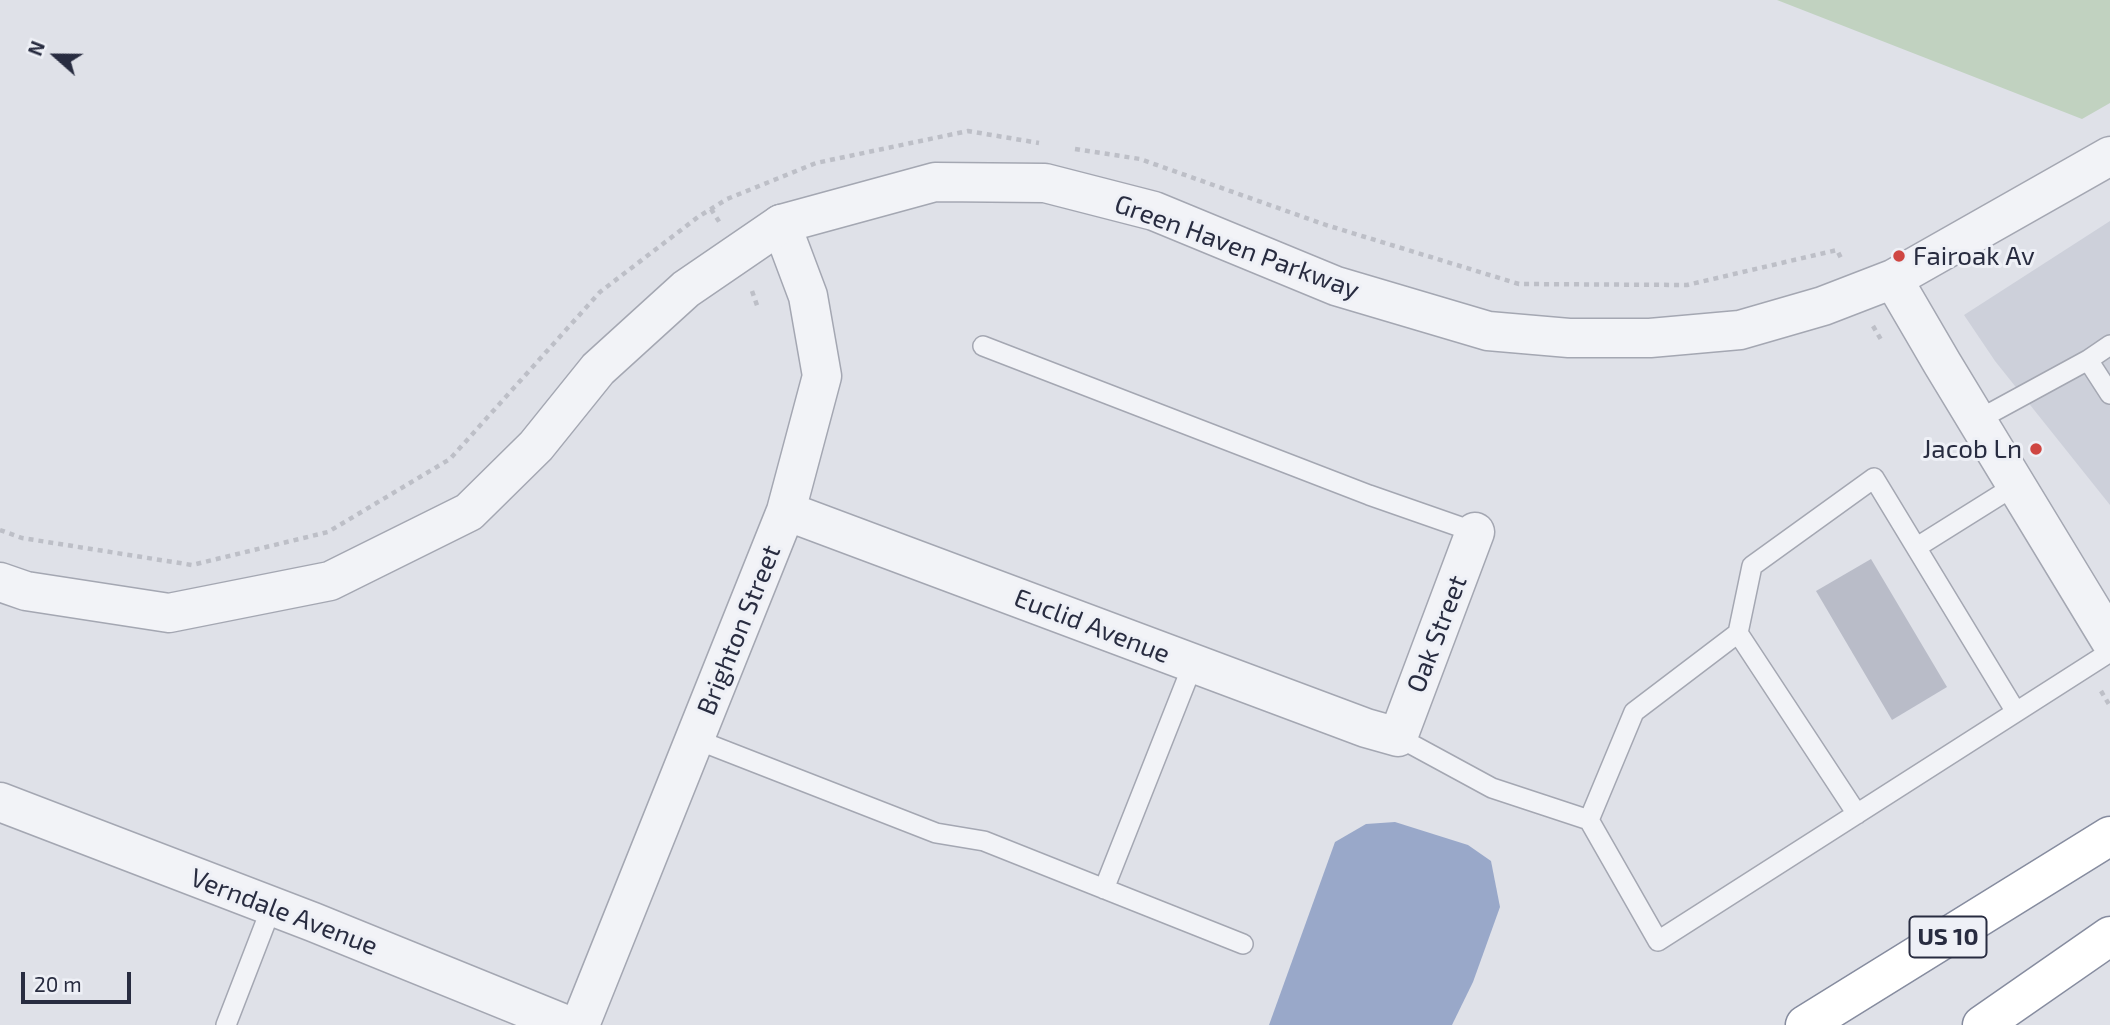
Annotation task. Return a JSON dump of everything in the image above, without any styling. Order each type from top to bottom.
[{"type":"highway","name":"US 10","points":[[1805,1025],[2100,842]]},
{"type":"highway","points":[[1982,1025],[2110,936]]},
{"type":"street","name":"Green Haven Parkway","points":[[0,582],[26,591],[169,613],[330,581],[469,512],[536,446],[598,369],[686,289],[781,224],[935,182],[1045,183],[1154,211],[1336,286],[1488,331],[1569,338],[1650,338],[1740,330],[1823,306],[1893,279],[2110,156]]},
{"type":"street","name":"Brighton Street","points":[[580,1025],[786,511],[822,376],[808,296],[781,224]]},
{"type":"street","points":[[1893,279],[2110,640]]},
{"type":"street","name":"Euclid Avenue","points":[[786,511],[1192,664],[1366,728],[1398,737]]},
{"type":"street","name":"Oak Street","points":[[1398,737],[1475,532]]},
{"type":"street","name":"Verndale Avenue","points":[[0,802],[272,906],[512,1015],[567,1025]]},
{"type":"lane","points":[[1976,421],[2088,360],[2110,345]]},
{"type":"lane","points":[[984,346],[1369,495],[1475,532]]},
{"type":"lane","points":[[2088,360],[2110,394]]},
{"type":"lane","points":[[1589,820],[1634,712],[1738,633],[1752,566],[1874,478],[2016,712]]},
{"type":"lane","points":[[1917,547],[2016,485]]},
{"type":"lane","points":[[1738,633],[1857,814]]},
{"type":"lane","points":[[1398,737],[1492,788],[1589,820],[1658,941],[2110,652]]},
{"type":"lane","points":[[1104,889],[1192,664]]},
{"type":"lane","points":[[695,738],[936,833],[984,841],[1243,944]]},
{"type":"lane","points":[[226,1025],[272,906]]},
{"type":"path","points":[[0,530],[22,538],[192,565],[328,532],[450,458],[600,292],[698,217],[727,199],[816,163],[968,131],[1047,144]]},
{"type":"path","points":[[1074,148],[1140,159],[1326,225],[1518,284],[1686,285],[1837,250]]},
{"type":"shaded area","points":[[2110,221],[2110,505],[1995,361],[1964,315]]},
{"type":"green space","points":[[1777,0],[2110,0],[2110,103],[2082,119]]},
{"type":"water","points":[[1395,822],[1468,845],[1491,861],[1500,907],[1473,982],[1452,1025],[1269,1025],[1335,842],[1366,824]]},
{"type":"building","points":[[1871,559],[1947,687],[1892,720],[1816,591]]},
{"type":"place","name":"Fairoak Av","points":[[1899,256]]},
{"type":"place","name":"Jacob Ln","points":[[2036,449]]}]
